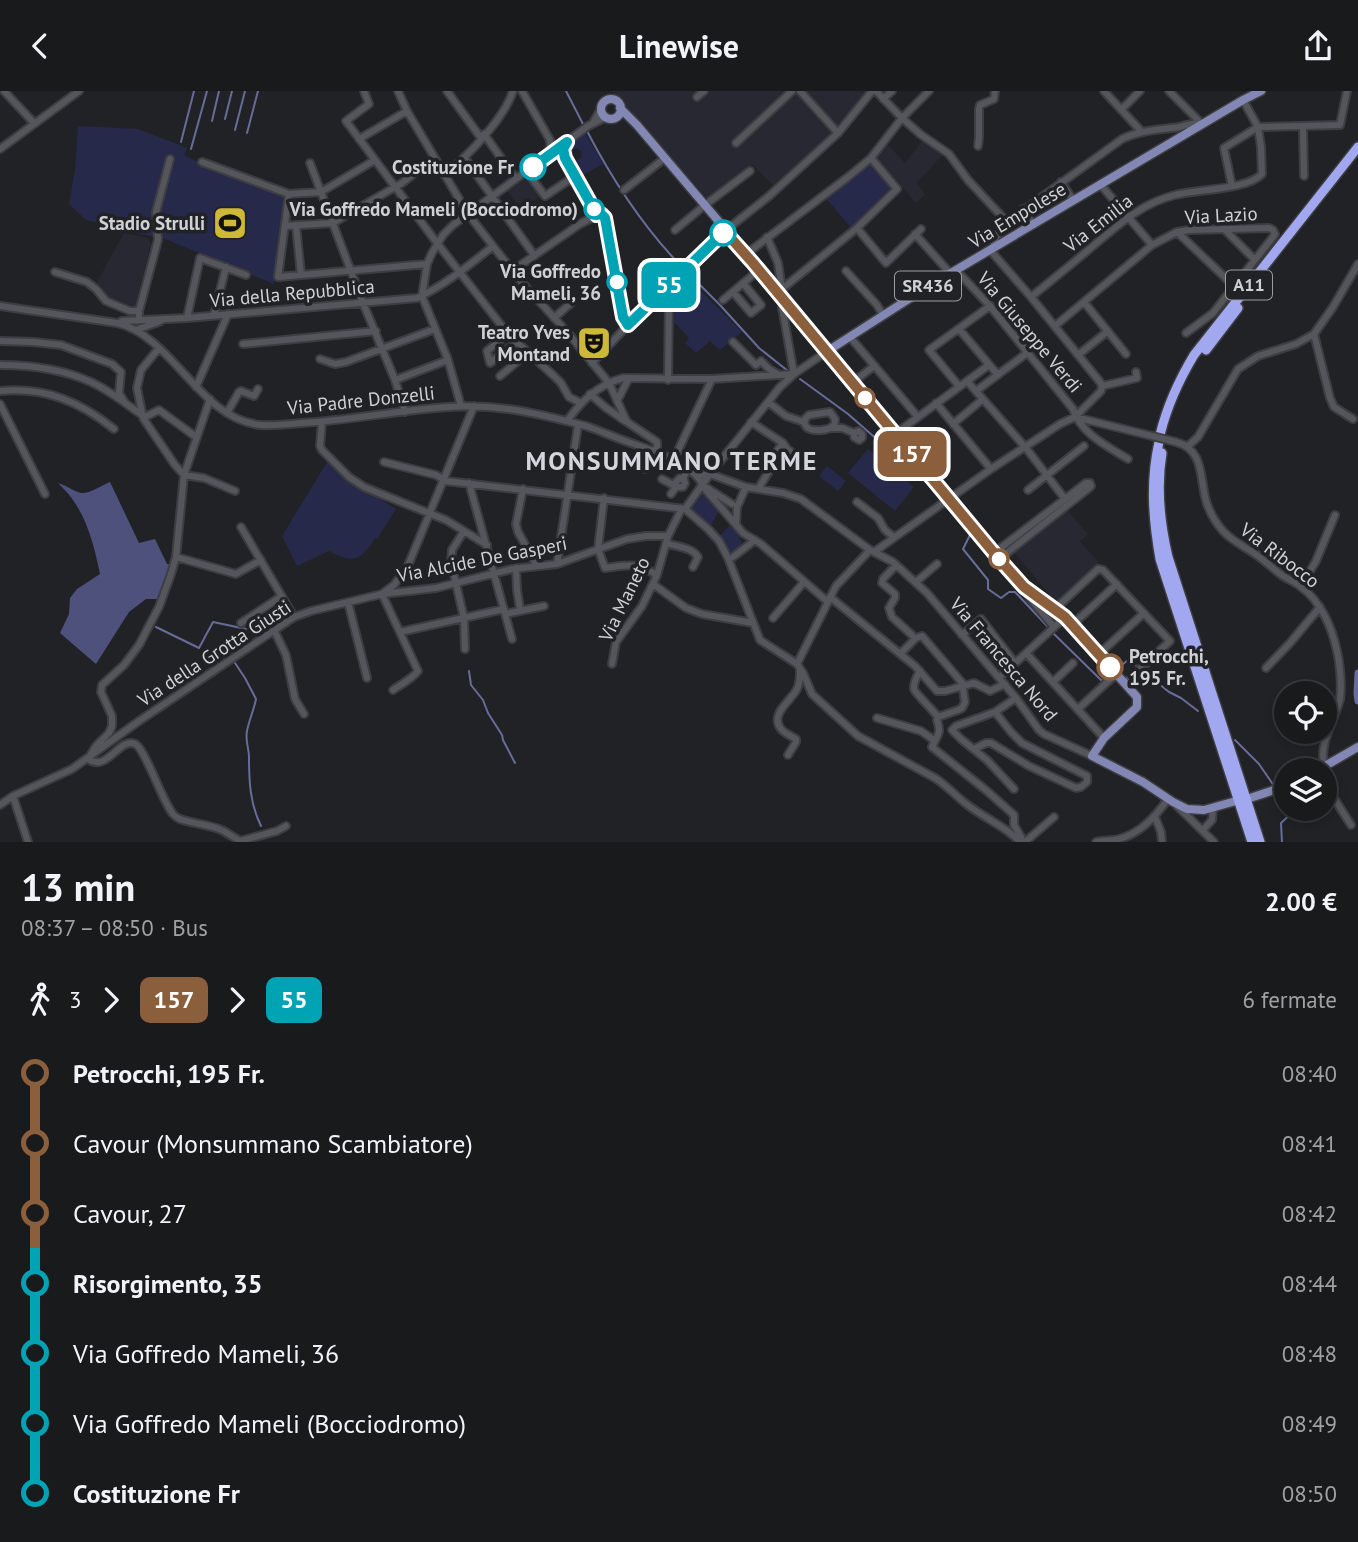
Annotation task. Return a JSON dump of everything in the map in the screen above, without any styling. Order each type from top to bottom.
[{"type":"highway","name":"A11","points":[[1252,842],[1160,559],[1152,496],[1154,464],[1171,400],[1194,355],[1358,147]]},
{"type":"highway","name":"A11","points":[[1260,842],[1168,557],[1158,497],[1160,438],[1202,355],[1358,156]]},
{"type":"main road","points":[[606,91],[606,112]]},
{"type":"main road","points":[[612,91],[618,104],[728,235],[780,291],[785,302],[996,556],[1023,585],[1065,617],[1138,697],[1137,707],[1104,738],[1091,756]]},
{"type":"main road","name":"Via Empolese","points":[[826,352],[1186,129],[1202,124],[1261,91]]},
{"type":"main road","points":[[606,112],[609,100],[618,104]]},
{"type":"main road","points":[[606,112],[619,115],[618,104]]},
{"type":"main road","points":[[606,112],[637,125]]},
{"type":"main road","points":[[725,231],[757,267]]},
{"type":"main road","points":[[1337,759],[1358,747]]},
{"type":"main road","name":"Via Francesca Nord","points":[[1091,756],[1143,782],[1170,801],[1195,810],[1236,801]]},
{"type":"main road","points":[[1250,798],[1274,790]]},
{"type":"street","points":[[4,91],[34,123]]},
{"type":"street","points":[[364,91],[369,104],[346,121],[508,334],[561,383],[569,397],[581,404]]},
{"type":"street","points":[[398,91],[468,214],[492,247],[608,383],[627,422]]},
{"type":"street","points":[[447,91],[516,179]]},
{"type":"street","points":[[444,175],[483,136],[503,111],[513,91]]},
{"type":"street","points":[[522,91],[550,140],[551,153]]},
{"type":"street","points":[[697,97],[704,91]]},
{"type":"street","points":[[736,143],[792,91]]},
{"type":"street","points":[[800,91],[838,133]]},
{"type":"street","points":[[591,361],[725,231],[768,197],[838,133],[874,91],[920,134],[949,154],[968,180],[1007,222]]},
{"type":"street","points":[[883,99],[892,91]]},
{"type":"street","points":[[746,254],[871,158],[902,118],[929,91]]},
{"type":"street","points":[[978,145],[979,109],[994,99],[995,91]]},
{"type":"street","points":[[1104,91],[1142,131]]},
{"type":"street","points":[[1121,110],[1140,91]]},
{"type":"street","points":[[1169,91],[1202,124]]},
{"type":"street","points":[[1233,186],[1224,148],[1258,127],[1340,125],[1348,91]]},
{"type":"street","points":[[0,149],[75,92]]},
{"type":"street","points":[[1242,100],[1258,127]]},
{"type":"street","points":[[359,139],[407,111]]},
{"type":"street","points":[[538,164],[606,112]]},
{"type":"street","name":"Via Emilia","points":[[1031,297],[1128,217],[1149,204],[1175,195],[1233,186],[1258,179],[1262,174],[1258,127]]},
{"type":"street","points":[[1303,127],[1304,176]]},
{"type":"street","points":[[1102,386],[991,249],[1007,222],[1122,139],[1142,131],[1186,129]]},
{"type":"street","points":[[550,140],[563,145]]},
{"type":"street","points":[[461,406],[448,360],[422,296],[427,264],[437,243],[448,230],[563,145]]},
{"type":"street","points":[[563,145],[563,155],[597,215]]},
{"type":"street","points":[[464,157],[534,255]]},
{"type":"street","points":[[285,226],[333,223],[395,187],[434,158]]},
{"type":"street","points":[[624,190],[665,158]]},
{"type":"street","points":[[780,291],[857,228],[897,189],[871,158]]},
{"type":"street","points":[[135,329],[158,240],[156,212],[170,159]]},
{"type":"street","points":[[202,162],[289,194],[321,192],[375,160]]},
{"type":"street","points":[[310,163],[405,412]]},
{"type":"street","points":[[675,230],[750,171]]},
{"type":"street","points":[[527,172],[545,197],[575,176]]},
{"type":"street","points":[[1061,182],[1073,200]]},
{"type":"street","points":[[1100,184],[1152,245]]},
{"type":"street","points":[[289,194],[278,277],[427,264]]},
{"type":"street","points":[[1023,209],[1033,224]]},
{"type":"street","points":[[512,271],[580,224],[601,214],[605,218],[623,317],[628,325]]},
{"type":"street","points":[[296,225],[301,275]]},
{"type":"street","name":"Via Giuseppe Verdi","points":[[857,228],[886,263],[918,231],[953,272],[990,306],[1073,409],[1075,417],[1089,434],[1128,459]]},
{"type":"street","points":[[1224,229],[1255,260]]},
{"type":"street","name":"Via Lazio","points":[[1055,326],[1152,245],[1177,232],[1273,230],[1275,234],[1213,313],[1186,333]]},
{"type":"street","points":[[1177,232],[1234,286]]},
{"type":"street","points":[[767,237],[778,263],[780,291]]},
{"type":"street","points":[[422,296],[492,247]]},
{"type":"street","points":[[187,318],[200,258],[246,275]]},
{"type":"street","points":[[1075,417],[1188,446],[1198,437],[1238,369],[1258,356],[1296,344],[1314,334],[1358,264]]},
{"type":"street","points":[[215,316],[226,267]]},
{"type":"street","points":[[723,300],[757,267]]},
{"type":"street","points":[[846,271],[883,315]]},
{"type":"street","points":[[55,272],[87,282],[106,301],[130,311],[139,311]]},
{"type":"street","points":[[733,292],[751,313],[761,305],[743,283]]},
{"type":"street","points":[[665,288],[669,296],[670,314],[668,380]]},
{"type":"street","name":"Via della Repubblica","points":[[117,324],[122,321],[215,316],[422,296]]},
{"type":"street","points":[[567,421],[590,394],[608,383],[629,378],[712,379],[794,374],[782,307],[785,302]]},
{"type":"street","points":[[1084,302],[1126,354]]},
{"type":"street","points":[[554,318],[570,303]]},
{"type":"street","points":[[0,306],[135,329],[159,348],[196,387],[227,413],[239,392],[254,395],[258,389]]},
{"type":"street","points":[[959,386],[929,350],[990,306]]},
{"type":"street","points":[[196,387],[229,314]]},
{"type":"street","name":"Via della Repubblica","points":[[135,329],[164,319]]},
{"type":"street","points":[[152,342],[150,336],[156,323]]},
{"type":"street","points":[[320,359],[335,364],[346,362],[435,329]]},
{"type":"street","points":[[959,329],[998,375]]},
{"type":"street","points":[[243,344],[376,331]]},
{"type":"street","points":[[1078,355],[1108,331]]},
{"type":"street","points":[[508,334],[487,351],[490,363],[516,342]]},
{"type":"street","points":[[1314,334],[1334,407],[1353,419]]},
{"type":"street","points":[[850,337],[918,417]]},
{"type":"street","points":[[0,341],[61,345],[113,364],[121,372],[119,391],[125,403]]},
{"type":"street","points":[[733,342],[756,365],[761,361],[776,375],[780,387]]},
{"type":"street","points":[[142,417],[137,389],[141,370],[159,348]]},
{"type":"street","points":[[500,376],[529,352]]},
{"type":"street","name":"Via Empolese","points":[[751,422],[780,387],[826,352]]},
{"type":"street","points":[[976,391],[1027,353]]},
{"type":"street","points":[[395,380],[448,360]]},
{"type":"street","points":[[0,365],[53,369],[94,383],[142,417],[184,475],[204,478],[235,491]]},
{"type":"street","points":[[895,434],[989,365]]},
{"type":"street","points":[[852,383],[874,366]]},
{"type":"street","points":[[1102,386],[1137,378],[1136,372]]},
{"type":"street","points":[[617,401],[629,378]]},
{"type":"street","points":[[673,461],[712,379]]},
{"type":"street","points":[[967,381],[1026,448],[1066,501],[996,556]]},
{"type":"street","points":[[788,755],[796,739],[779,727],[780,710],[798,688],[799,667],[836,586],[845,575],[872,551],[991,469],[1075,417],[1101,391],[1102,386]]},
{"type":"street","points":[[0,391],[42,392],[74,402],[96,414],[114,429]]},
{"type":"street","points":[[590,394],[657,442],[656,451]]},
{"type":"street","points":[[211,399],[184,475],[176,557],[159,607],[124,665],[102,685],[102,692],[112,716],[112,726],[88,759],[98,762],[127,743],[132,743],[143,752],[173,815],[179,819],[219,829],[241,841],[286,826]]},
{"type":"street","points":[[953,423],[983,399]]},
{"type":"street","points":[[768,402],[786,416],[804,422],[810,429],[842,428],[854,433]]},
{"type":"street","points":[[936,403],[991,469]]},
{"type":"street","points":[[0,404],[46,494]]},
{"type":"street","points":[[393,690],[418,671],[382,594],[397,582],[407,568],[474,406]]},
{"type":"street","name":"Via Padre Donzelli","points":[[227,413],[237,420],[269,426],[474,406],[512,408],[587,426]]},
{"type":"street","points":[[142,417],[159,410],[196,437]]},
{"type":"street","points":[[804,422],[809,415],[830,412],[842,428]]},
{"type":"street","points":[[557,563],[579,425],[574,414]]},
{"type":"street","points":[[574,414],[587,426],[656,451],[688,468],[743,533],[901,654],[940,692],[977,683],[990,691],[1005,684]]},
{"type":"street","points":[[830,428],[835,419]]},
{"type":"street","points":[[322,422],[320,446],[349,477],[364,487],[446,520],[487,545]]},
{"type":"street","points":[[751,422],[803,460]]},
{"type":"street","name":"Via Maneto","points":[[612,664],[616,642],[642,606],[657,575],[667,539],[683,509],[751,422]]},
{"type":"street","points":[[640,446],[646,435]]},
{"type":"street","points":[[758,489],[768,473],[765,468],[767,462],[783,443]]},
{"type":"street","points":[[1028,490],[1084,446]]},
{"type":"street","name":"Via Ribocco","points":[[1188,446],[1197,459],[1206,502],[1214,522],[1228,536],[1283,577],[1301,586],[1320,607],[1332,631],[1337,650],[1340,697],[1325,740],[1323,758]]},
{"type":"street","points":[[384,461],[470,483],[683,509],[719,541],[733,567],[760,640],[799,667],[812,694],[858,736],[935,778],[964,803],[1022,842]]},
{"type":"street","points":[[662,479],[674,489],[680,488],[684,486],[683,478],[688,468]]},
{"type":"street","name":"Via Francesca Nord","points":[[688,468],[745,489],[783,493],[800,499],[896,565],[916,582],[1005,684],[1034,725],[1044,734],[1091,756]]},
{"type":"street","points":[[470,483],[513,639]]},
{"type":"street","points":[[703,485],[732,504]]},
{"type":"street","points":[[523,489],[516,524],[537,566]]},
{"type":"street","points":[[736,524],[737,507],[745,489]]},
{"type":"street","points":[[604,499],[598,549],[605,568],[633,564],[657,575]]},
{"type":"street","points":[[857,502],[878,518],[885,530],[894,537]]},
{"type":"street","points":[[1301,586],[1316,561],[1335,515]]},
{"type":"street","points":[[241,527],[294,617]]},
{"type":"street","points":[[464,531],[452,550],[451,562],[464,618],[466,649]]},
{"type":"street","name":"Via Alcide De Gasperi","points":[[382,594],[436,588],[516,568],[557,563],[627,538],[646,536],[667,539]]},
{"type":"street","points":[[667,539],[677,548],[697,554],[693,567]]},
{"type":"street","points":[[733,557],[755,540]]},
{"type":"street","points":[[176,557],[236,574],[261,560]]},
{"type":"street","points":[[916,582],[937,563]]},
{"type":"street","points":[[896,565],[882,583],[895,594],[888,608],[890,614],[912,635]]},
{"type":"street","points":[[516,568],[520,609]]},
{"type":"street","points":[[1055,609],[1098,569],[1103,570],[1117,584],[1170,641],[1125,683]]},
{"type":"street","points":[[773,618],[804,582]]},
{"type":"street","points":[[653,584],[686,608],[702,614],[753,623]]},
{"type":"street","points":[[1072,625],[1117,584]]},
{"type":"street","points":[[1023,585],[1054,627]]},
{"type":"street","name":"Via della Grotta Giusti","points":[[0,805],[88,759],[139,721],[294,617],[382,594]]},
{"type":"street","points":[[241,623],[282,596]]},
{"type":"street","points":[[348,602],[367,678]]},
{"type":"street","points":[[400,632],[464,618],[544,606]]},
{"type":"street","points":[[1266,669],[1320,607]]},
{"type":"street","points":[[1099,654],[1144,613]]},
{"type":"street","points":[[999,678],[1065,617]]},
{"type":"street","points":[[962,635],[981,619],[1016,663]]},
{"type":"street","points":[[274,630],[286,655],[295,699],[304,714]]},
{"type":"street","points":[[901,654],[916,638],[922,636],[964,685],[965,702],[962,708],[938,717]]},
{"type":"street","points":[[1026,653],[1104,738]]},
{"type":"street","points":[[1053,682],[1073,663]]},
{"type":"street","points":[[920,671],[913,687],[938,717],[940,732],[932,744],[933,748],[1014,815],[1014,825],[1022,842]]},
{"type":"street","points":[[1078,709],[1116,674]]},
{"type":"street","points":[[1014,789],[987,760],[956,735],[953,727],[995,712],[1017,698]]},
{"type":"street","points":[[974,748],[992,743],[1029,766],[1076,788],[1087,782],[1087,776],[1021,743],[995,712]]},
{"type":"street","points":[[877,718],[909,726],[935,741]]},
{"type":"street","points":[[13,796],[29,842]]},
{"type":"street","points":[[1096,842],[1133,833],[1155,817],[1170,801],[1214,842]]},
{"type":"street","points":[[1337,803],[1351,825]]},
{"type":"street","points":[[1203,829],[1212,820],[1213,808]]},
{"type":"street","points":[[1022,842],[1054,817]]},
{"type":"street","points":[[1155,817],[1162,842]]},
{"type":"shaded area","points":[[612,91],[867,91],[842,124],[773,185],[752,165],[708,199]]},
{"type":"shaded area","points":[[78,126],[138,129],[187,148],[184,155],[212,169],[287,197],[274,284],[163,238],[128,232],[123,228],[86,220],[69,204]]},
{"type":"shaded area","points":[[585,133],[603,164],[581,176],[571,160],[574,162],[582,157],[581,151],[576,148],[569,152],[569,155],[567,150],[568,146]]},
{"type":"shaded area","points":[[927,135],[947,150],[917,183],[925,194],[916,203],[875,157],[885,142],[905,163]]},
{"type":"shaded area","points":[[869,162],[893,190],[852,229],[826,198]]},
{"type":"shaded area","points":[[526,177],[540,196],[521,210],[507,191]]},
{"type":"shaded area","points":[[124,233],[148,238],[151,244],[135,307],[108,297],[97,282]]},
{"type":"shaded area","points":[[676,286],[690,299],[701,291],[742,332],[720,350],[710,341],[696,353],[685,343],[689,338],[674,322]]},
{"type":"shaded area","points":[[868,449],[914,487],[895,511],[848,473]]},
{"type":"shaded area","points":[[329,459],[351,481],[396,509],[377,539],[375,538],[361,556],[350,559],[329,551],[297,566],[282,536]]},
{"type":"shaded area","points":[[827,466],[846,481],[838,491],[819,476]]},
{"type":"shaded area","points":[[110,482],[139,543],[155,539],[167,564],[170,564],[158,599],[146,599],[129,612],[96,664],[60,633],[69,614],[70,598],[77,589],[100,574],[83,517],[58,483],[85,493]]},
{"type":"shaded area","points":[[702,492],[719,510],[710,527],[689,509]]},
{"type":"shaded area","points":[[1066,509],[1088,534],[1080,541],[1100,564],[1057,604],[1013,551]]},
{"type":"shaded area","points":[[731,524],[742,545],[729,555],[718,538]]},
{"type":"waterway","points":[[181,142],[194,91]]},
{"type":"waterway","points":[[191,149],[207,91]]},
{"type":"waterway","points":[[212,121],[219,91]]},
{"type":"waterway","points":[[225,119],[232,91]]},
{"type":"waterway","points":[[235,130],[245,91]]},
{"type":"waterway","points":[[247,133],[258,91]]},
{"type":"waterway","points":[[566,91],[584,126]]},
{"type":"waterway","points":[[587,131],[630,203],[654,236],[682,267]]},
{"type":"waterway","points":[[688,273],[759,348],[788,371]]},
{"type":"waterway","points":[[800,379],[848,414],[928,484]]},
{"type":"waterway","points":[[950,509],[971,533],[963,549],[988,580],[988,589],[1001,598],[1009,592],[1015,592],[1048,627]]},
{"type":"waterway","points":[[156,627],[199,648],[213,622],[251,630]]},
{"type":"waterway","points":[[1053,633],[1102,681],[1111,673]]},
{"type":"waterway","points":[[233,660],[256,699],[246,738],[251,792],[261,826]]},
{"type":"waterway","points":[[1117,669],[1128,660],[1138,667]]},
{"type":"waterway","points":[[469,671],[471,685],[483,700],[515,763]]},
{"type":"waterway","points":[[1143,671],[1198,711]]},
{"type":"waterway","points":[[1358,673],[1358,701]]},
{"type":"waterway","points":[[1235,740],[1259,764],[1274,786]]},
{"type":"waterway","points":[[1282,842],[1283,821]]},
{"type":"bus line","name":"55","points":[[533,167],[567,142],[563,147],[563,155],[597,215],[601,214],[605,218],[623,317],[628,325],[723,233]]},
{"type":"bus line","name":"157","points":[[723,233],[728,235],[753,263],[999,559],[1024,587],[1065,617],[1110,667]]},
{"type":"place","name":"Costituzione Fr","points":[[533,167]]},
{"type":"place","name":"Via Goffredo Mameli (Bocciodromo)","points":[[594,209]]},
{"type":"place","name":"Stadio Strulli","points":[[230,223]]},
{"type":"place","name":"Via Goffredo Mameli, 36","points":[[617,282]]},
{"type":"place","name":"Teatro Yves Montand","points":[[594,343]]},
{"type":"place","name":"Petrocchi, 195 Fr.","points":[[1110,667]]},
{"type":"district","name":"MONSUMMANO TERME","points":[[672,461]]}]
